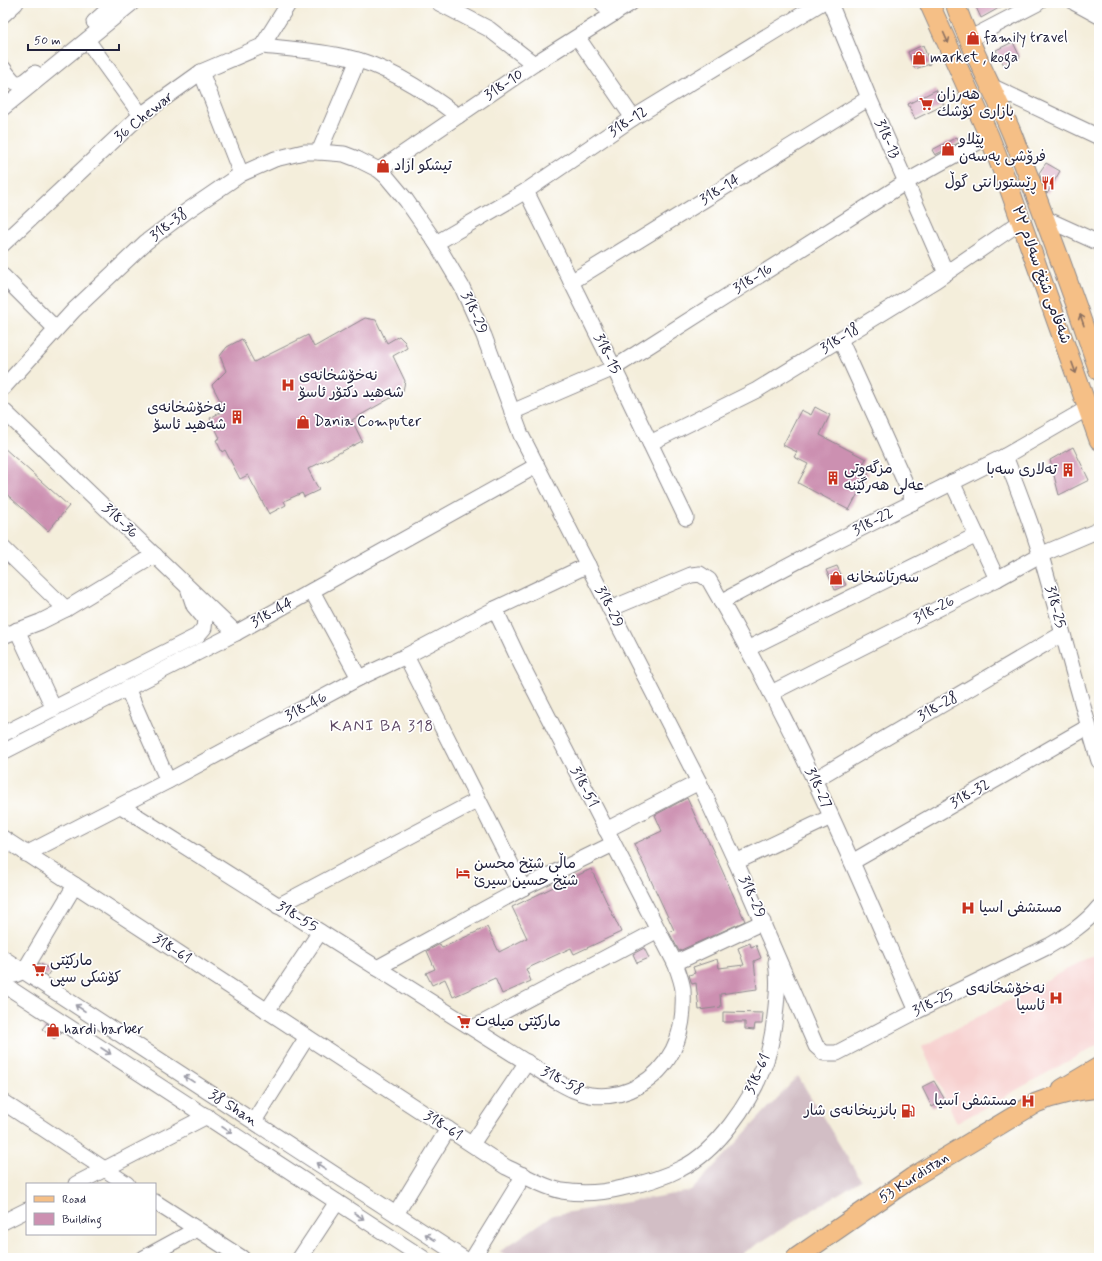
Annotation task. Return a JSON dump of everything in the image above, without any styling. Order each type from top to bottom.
[{"type":"main road","name":"شەقامی شێخ سەلام ٣٣","points":[[929,3],[989,136],[1022,221],[1099,440]]},
{"type":"main road","name":"شەقامی شێخ سەلام ٣٣","points":[[955,3],[969,39],[991,86],[1044,218],[1075,300],[1099,370]]},
{"type":"main road","points":[[1036,1103],[1099,1067]]},
{"type":"main road","name":"53 Kurdistan","points":[[796,1258],[913,1177],[1036,1103],[1054,1096],[1077,1090],[1099,1088]]},
{"type":"main road","name":"53 Kurdistan","points":[[1036,1103],[1099,1096]]},
{"type":"street","points":[[3,15],[16,3]]},
{"type":"street","points":[[3,68],[12,81],[19,83],[28,80],[115,3]]},
{"type":"street","points":[[3,108],[132,3]]},
{"type":"street","points":[[289,3],[262,46],[331,54],[374,65],[419,89],[458,116]]},
{"type":"street","points":[[439,3],[490,29],[534,64]]},
{"type":"street","points":[[602,3],[614,14]]},
{"type":"street","name":"318-10","points":[[379,170],[534,64],[632,3]]},
{"type":"street","name":"318-12","points":[[436,243],[526,190],[633,118],[820,3]]},
{"type":"street","name":"318-13","points":[[830,3],[946,274]]},
{"type":"street","points":[[969,39],[1038,3]]},
{"type":"street","points":[[1075,3],[1099,16]]},
{"type":"street","points":[[578,38],[633,118]]},
{"type":"street","points":[[87,40],[141,115]]},
{"type":"street","name":"36 Chewar","points":[[3,244],[141,115],[201,72],[262,46]]},
{"type":"street","points":[[319,152],[358,60]]},
{"type":"street","points":[[201,72],[242,174]]},
{"type":"street","points":[[991,86],[1099,137]]},
{"type":"street","name":"318-14","points":[[571,282],[870,98]]},
{"type":"street","name":"318-16","points":[[512,412],[614,368],[906,182],[989,136]]},
{"type":"street","name":"318-38","points":[[3,388],[74,310],[146,242],[186,210],[242,174],[276,159],[304,152],[344,154],[379,170]]},
{"type":"street","name":"318-29","points":[[379,170],[406,200],[436,243],[462,287],[481,329],[521,435],[699,782],[763,922],[816,1046],[824,1053]]},
{"type":"street","name":"318-15","points":[[526,190],[686,518]]},
{"type":"street","points":[[1044,218],[1099,243]]},
{"type":"street","name":"318-18","points":[[650,443],[757,390],[946,274],[1022,221]]},
{"type":"street","points":[[3,276],[56,329]]},
{"type":"street","points":[[840,339],[914,502]]},
{"type":"street","name":"318-22","points":[[721,602],[828,545],[1005,456],[1088,408]]},
{"type":"street","name":"318-36","points":[[3,410],[236,633]]},
{"type":"street","name":"318-25","points":[[1005,456],[1027,513],[1040,555],[1088,727],[1099,761]]},
{"type":"street","name":"318-44","points":[[3,752],[236,633],[536,466]]},
{"type":"street","points":[[952,482],[997,579]]},
{"type":"street","name":"318-26","points":[[771,693],[997,579],[1040,555],[1099,530]]},
{"type":"street","points":[[747,649],[977,535]]},
{"type":"street","points":[[3,548],[66,609]]},
{"type":"street","points":[[3,636],[40,622],[66,609],[155,555]]},
{"type":"street","name":"318-46","points":[[26,854],[121,806],[359,678],[406,656],[495,609],[588,565]]},
{"type":"street","name":"318-27","points":[[610,609],[691,575],[700,574],[709,580],[771,693],[814,780],[852,862],[917,1011]]},
{"type":"street","points":[[3,734],[197,636],[204,628],[204,619],[194,606],[187,586]]},
{"type":"street","points":[[312,591],[359,678]]},
{"type":"street","name":"318-51","points":[[495,609],[521,664],[675,963]]},
{"type":"street","points":[[17,630],[54,709]]},
{"type":"street","name":"318-28","points":[[814,780],[1062,634]]},
{"type":"street","points":[[406,656],[523,888]]},
{"type":"street","points":[[127,688],[168,781]]},
{"type":"street","name":"318-32","points":[[852,862],[1088,727]]},
{"type":"street","points":[[606,830],[699,782]]},
{"type":"street","points":[[278,906],[478,800]]},
{"type":"street","name":"318-55","points":[[121,806],[473,1028]]},
{"type":"street","points":[[736,862],[831,817]]},
{"type":"street","name":"318-61","points":[[3,838],[506,1166],[544,1185],[561,1190],[577,1192],[611,1191],[638,1185],[681,1169],[706,1152],[736,1118],[760,1077],[769,1050],[774,1020],[778,974],[769,936]]},
{"type":"street","points":[[377,968],[523,888],[613,844]]},
{"type":"street","points":[[3,980],[24,971],[75,885]]},
{"type":"street","name":"318-25","points":[[824,1053],[837,1053],[917,1011],[1049,946],[1084,923],[1099,907]]},
{"type":"street","points":[[675,963],[763,922]]},
{"type":"street","points":[[473,1028],[658,930]]},
{"type":"street","points":[[267,1011],[320,932]]},
{"type":"street","name":"38 Shan","points":[[3,958],[463,1258]]},
{"type":"street","name":"318-58","points":[[473,1028],[556,1081],[575,1091],[589,1095],[610,1096],[620,1094],[639,1087],[661,1068],[673,1050],[678,1037],[683,1013],[682,988],[675,963]]},
{"type":"street","name":"38 Shan","points":[[3,984],[423,1258]]},
{"type":"street","points":[[254,1121],[307,1037]]},
{"type":"street","points":[[472,1144],[527,1062]]},
{"type":"street","points":[[3,1102],[125,1183]]},
{"type":"street","points":[[78,1183],[207,1116]]},
{"type":"street","points":[[396,1214],[448,1129]]},
{"type":"street","points":[[473,1258],[524,1175]]},
{"type":"street","points":[[300,1258],[338,1202]]},
{"type":"street","points":[[156,1203],[242,1258]]},
{"type":"street","points":[[3,1222],[26,1210]]},
{"type":"street","points":[[144,1258],[197,1229]]},
{"type":"shaded area","name":"نه‌خۆشخانه‌ى ئاسیا","points":[[1099,952],[1099,1044],[957,1123],[922,1047]]},
{"type":"shaded area","points":[[798,1076],[861,1180],[735,1258],[510,1258],[499,1252],[553,1215],[691,1191]]},
{"type":"building","points":[[974,3],[1008,3],[981,18]]},
{"type":"building","points":[[1013,42],[1020,57],[1004,65],[996,50]]},
{"type":"building","name":"market , koga","points":[[923,45],[930,64],[915,69],[908,52]]},
{"type":"building","name":"هەرزان بازاری کۆشك","points":[[936,90],[944,105],[915,119],[908,104]]},
{"type":"building","points":[[957,137],[960,142],[935,155],[932,150]]},
{"type":"building","name":"ڕێستورانتی گوڵ","points":[[1046,163],[1060,171],[1047,194],[1039,173]]},
{"type":"building","name":"نەخۆشخانەی شەهید ئاسۆ","points":[[365,318],[376,320],[387,343],[399,336],[405,342],[407,348],[393,356],[405,381],[403,391],[352,420],[362,441],[308,469],[319,490],[304,497],[302,493],[284,501],[286,505],[269,514],[248,475],[240,479],[225,450],[222,452],[216,440],[220,438],[210,418],[225,410],[212,385],[226,371],[220,356],[227,347],[242,339],[254,362],[308,335],[314,347]]},
{"type":"building","name":"مزگەوتی عەلی هەرگێنە","points":[[815,407],[830,415],[820,435],[866,459],[860,469],[869,473],[849,510],[798,483],[808,464],[794,457],[797,452],[783,445],[801,410],[811,415]]},
{"type":"building","points":[[3,447],[69,506],[48,531],[3,491]]},
{"type":"building","name":"تەلاری سەبا","points":[[1073,447],[1089,480],[1059,495],[1050,460]]},
{"type":"building","name":"سەرتاشخانە","points":[[837,566],[846,585],[835,590],[826,570]]},
{"type":"building","points":[[687,798],[745,921],[679,951],[669,932],[674,930],[634,844],[662,831],[655,815]]},
{"type":"building","points":[[591,869],[621,932],[574,954],[571,948],[526,969],[531,981],[502,994],[495,978],[453,997],[445,979],[432,985],[426,973],[435,969],[427,951],[440,944],[442,948],[487,927],[499,952],[527,938],[512,907]]},
{"type":"building","points":[[750,943],[751,947],[756,945],[761,958],[754,961],[757,989],[720,994],[721,1007],[699,1010],[696,983],[692,984],[689,975],[695,973],[693,967],[717,959],[719,968],[744,965],[738,948]]},
{"type":"building","points":[[644,948],[649,958],[637,963],[633,954]]},
{"type":"building","points":[[39,963],[51,970],[47,976],[36,969]]},
{"type":"building","points":[[723,1012],[763,1013],[762,1024],[755,1024],[754,1030],[745,1029],[745,1022],[723,1022]]},
{"type":"building","name":"hardi barber","points":[[47,1023],[62,1033],[54,1039],[42,1029]]},
{"type":"building","points":[[934,1081],[945,1100],[932,1107],[922,1087]]},
{"type":"place","name":"family travel","points":[[973,38]]},
{"type":"place","name":"market , koga","points":[[919,58]]},
{"type":"place","name":"هەرزان بازاری کۆشك","points":[[926,104]]},
{"type":"place","name":"پێلاو فرۆشی پەسەن","points":[[948,149]]},
{"type":"place","name":"تيشكو ازاد","points":[[383,166]]},
{"type":"place","name":"ڕێستورانتی گوڵ","points":[[1048,183]]},
{"type":"place","name":"نەخۆشخانەی شەهید دکتۆر ئاسۆ","points":[[288,385]]},
{"type":"place","name":"نەخۆشخانەی شەهید ئاسۆ","points":[[237,417]]},
{"type":"place","name":"Dania Computer","points":[[303,422]]},
{"type":"place","name":"تەلاری سەبا","points":[[1068,470]]},
{"type":"place","name":"مزگەوتی عەلی هەرگێنە","points":[[833,478]]},
{"type":"place","name":"سەرتاشخانە","points":[[836,578]]},
{"type":"place","name":"ماڵی شێخ محسن شێخ حسین سیرێ","points":[[463,873]]},
{"type":"place","name":"مستشفى اسيا","points":[[968,908]]},
{"type":"place","name":"مارکێتی کۆشکی سپی","points":[[39,970]]},
{"type":"place","name":"نه‌خۆشخانه‌ى ئاسیا","points":[[1056,998]]},
{"type":"place","name":"مارکێتی میلەت","points":[[464,1022]]},
{"type":"place","name":"hardi barber","points":[[53,1030]]},
{"type":"place","name":"مستشفى آسيا","points":[[1028,1101]]},
{"type":"place","name":"بانزینخانەی شار","points":[[908,1111]]},
{"type":"district","name":"KANI BA 318","points":[[382,726]]}]
